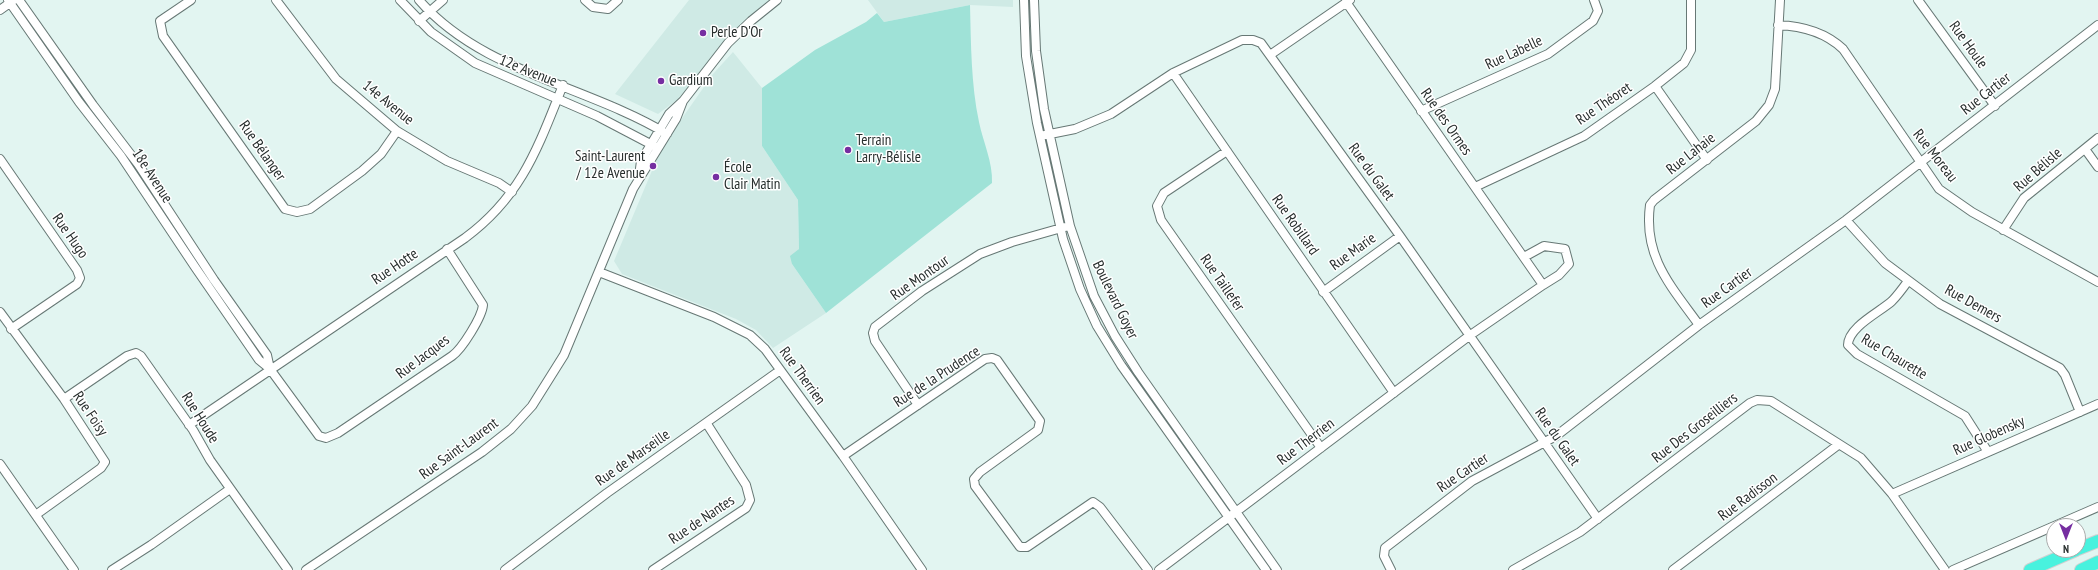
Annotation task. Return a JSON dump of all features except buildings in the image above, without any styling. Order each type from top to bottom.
[{"type":"highway","points":[[2086,546],[2098,540]]},
{"type":"highway","points":[[2030,570],[2058,558]]},
{"type":"highway","points":[[2081,570],[2098,562]]},
{"type":"street","name":"18e Avenue","points":[[19,0],[93,105],[138,164],[210,274],[267,356],[270,368]]},
{"type":"street","name":"Rue Bélanger","points":[[190,0],[160,21],[163,36],[285,209],[297,212],[310,209],[362,171],[381,154],[397,131]]},
{"type":"street","name":"14e Avenue","points":[[276,0],[336,79],[397,131],[447,161],[499,183],[512,192]]},
{"type":"street","name":"12e Avenue","points":[[400,0],[438,38],[475,63],[558,98],[655,146]]},
{"type":"street","name":"12e Avenue","points":[[420,0],[430,11],[464,39],[488,54],[605,103],[663,132]]},
{"type":"street","points":[[419,20],[443,0]]},
{"type":"street","points":[[585,0],[593,7],[608,9],[618,0]]},
{"type":"street","name":"Rue Saint-Laurent","points":[[306,570],[477,456],[511,429],[532,406],[560,364],[639,176],[649,166],[655,146],[663,132],[676,119],[683,101],[728,43],[751,21],[777,0]]},
{"type":"street","name":"Boulevard Goyer","points":[[1024,0],[1026,56],[1040,136],[1060,228],[1080,288],[1104,338],[1131,379],[1266,570]]},
{"type":"street","name":"Boulevard Goyer","points":[[1034,0],[1038,69],[1050,134],[1070,226],[1094,296],[1115,336],[1277,570]]},
{"type":"street","name":"Rue Labelle","points":[[1421,110],[1548,54],[1593,21],[1598,11],[1594,0]]},
{"type":"street","name":"Rue Théoret","points":[[1475,187],[1584,136],[1655,86],[1684,63],[1691,50],[1691,0]]},
{"type":"street","name":"Rue Lahaie","points":[[1699,325],[1665,279],[1657,265],[1651,242],[1649,214],[1650,205],[1654,200],[1756,121],[1769,105],[1775,89],[1780,0]]},
{"type":"street","name":"Rue Houle","points":[[1918,0],[1995,106]]},
{"type":"street","name":"18e Avenue","points":[[10,1],[79,102],[121,156],[259,360],[270,368],[315,432],[319,436],[326,438]]},
{"type":"street","points":[[0,10],[10,1]]},
{"type":"street","points":[[1270,55],[1348,1]]},
{"type":"street","name":"Rue des Ormes","points":[[1348,1],[1421,110],[1543,285]]},
{"type":"street","name":"Rue Moreau","points":[[1778,25],[1794,25],[1810,30],[1834,40],[1843,49],[1939,189],[1972,212],[2098,282]]},
{"type":"street","name":"Rue Cartier","points":[[1391,570],[1384,556],[1385,548],[1472,480],[1533,447],[1545,444],[1699,325],[1846,220],[2098,25]]},
{"type":"street","name":"Rue du Galet","points":[[1040,136],[1075,129],[1111,114],[1173,73],[1242,40],[1253,40],[1261,43],[1400,236],[1598,519]]},
{"type":"street","name":"Rue Robillard","points":[[1173,73],[1394,393]]},
{"type":"street","name":"Rue Hotte","points":[[189,425],[270,368],[447,249],[487,220],[512,192],[531,163],[563,85]]},
{"type":"street","points":[[1655,86],[1707,160]]},
{"type":"street","name":"Rue Bélisle","points":[[2003,230],[2024,198],[2098,138]]},
{"type":"street","points":[[2085,149],[2098,166]]},
{"type":"street","name":"Rue Taillefer","points":[[1226,151],[1164,193],[1157,206],[1160,220],[1321,448]]},
{"type":"street","name":"Rue Hugo","points":[[0,159],[77,270],[80,278],[77,284],[11,329]]},
{"type":"street","name":"Rue Demers","points":[[1846,220],[1885,263],[1940,304],[2054,363],[2065,376],[2080,412]]},
{"type":"street","name":"Rue Montour","points":[[918,405],[875,341],[873,333],[875,327],[922,291],[980,254],[1012,242],[1070,226]]},
{"type":"street","name":"Rue Marie","points":[[1323,292],[1400,236]]},
{"type":"street","points":[[1469,336],[1558,275],[1569,264],[1565,248],[1544,246],[1524,257]]},
{"type":"street","name":"Rue Jacques","points":[[326,438],[338,434],[446,361],[461,347],[481,312],[483,305],[447,249]]},
{"type":"street","name":"Rue Therrien","points":[[599,272],[714,317],[750,335],[765,349],[779,371],[843,456],[922,570]]},
{"type":"street","name":"Rue Chaurette","points":[[1908,281],[1892,301],[1862,322],[1848,341],[1848,345],[1857,354],[1965,416],[1988,452]]},
{"type":"street","name":"Rue Foisy","points":[[0,312],[11,329],[64,399],[105,462],[101,468],[37,514]]},
{"type":"street","name":"Rue Therrien","points":[[1159,570],[1469,336]]},
{"type":"street","name":"Rue Houde","points":[[64,399],[127,356],[136,353],[141,356],[189,425],[210,460],[288,570]]},
{"type":"street","name":"Rue de la Prudence","points":[[843,456],[985,359],[992,358],[997,360],[1040,422],[1038,430],[980,472],[974,479],[975,486],[1020,547],[1027,547],[1093,502],[1100,507],[1148,570]]},
{"type":"street","name":"Rue de Marseille","points":[[510,569],[607,493],[779,371]]},
{"type":"street","name":"Rue Des Groseilliers","points":[[1513,570],[1580,532],[1750,403],[1757,400],[1771,401],[1838,445],[1861,458],[1892,494],[1945,570]]},
{"type":"street","name":"Rue Globensky","points":[[1892,494],[2098,404]]},
{"type":"street","name":"Rue de Nantes","points":[[653,570],[746,508],[750,500],[746,485],[706,424]]},
{"type":"street","name":"Rue Radisson","points":[[1673,570],[1838,445]]},
{"type":"street","points":[[0,464],[37,514],[74,570]]},
{"type":"street","points":[[112,570],[151,545],[230,489]]},
{"type":"street","points":[[1953,570],[2098,507]]},
{"type":"shaded area","points":[[689,0],[770,0],[730,36],[678,99],[658,114],[615,94]]},
{"type":"shaded area","points":[[868,0],[1013,0],[1013,7],[970,5],[884,22]]},
{"type":"shaded area","name":"École Clair Matin","points":[[733,52],[762,88],[762,146],[798,200],[799,249],[792,264],[826,313],[773,348],[756,330],[736,319],[622,274],[614,261],[659,154],[671,134],[713,74]]},
{"type":"green space","points":[[970,5],[974,93],[979,122],[991,167],[992,183],[826,313],[792,264],[790,256],[799,249],[798,200],[762,146],[762,88],[815,50],[866,22],[877,13],[884,22]]},
{"type":"place","name":"Perle D'Or","points":[[703,33]]},
{"type":"place","name":"Gardium","points":[[661,81]]},
{"type":"place","name":"Terrain Larry-Bélisle","points":[[848,150]]},
{"type":"place","name":"Saint-Laurent / 12e Avenue","points":[[653,166]]},
{"type":"place","name":"École Clair Matin","points":[[716,177]]}]
